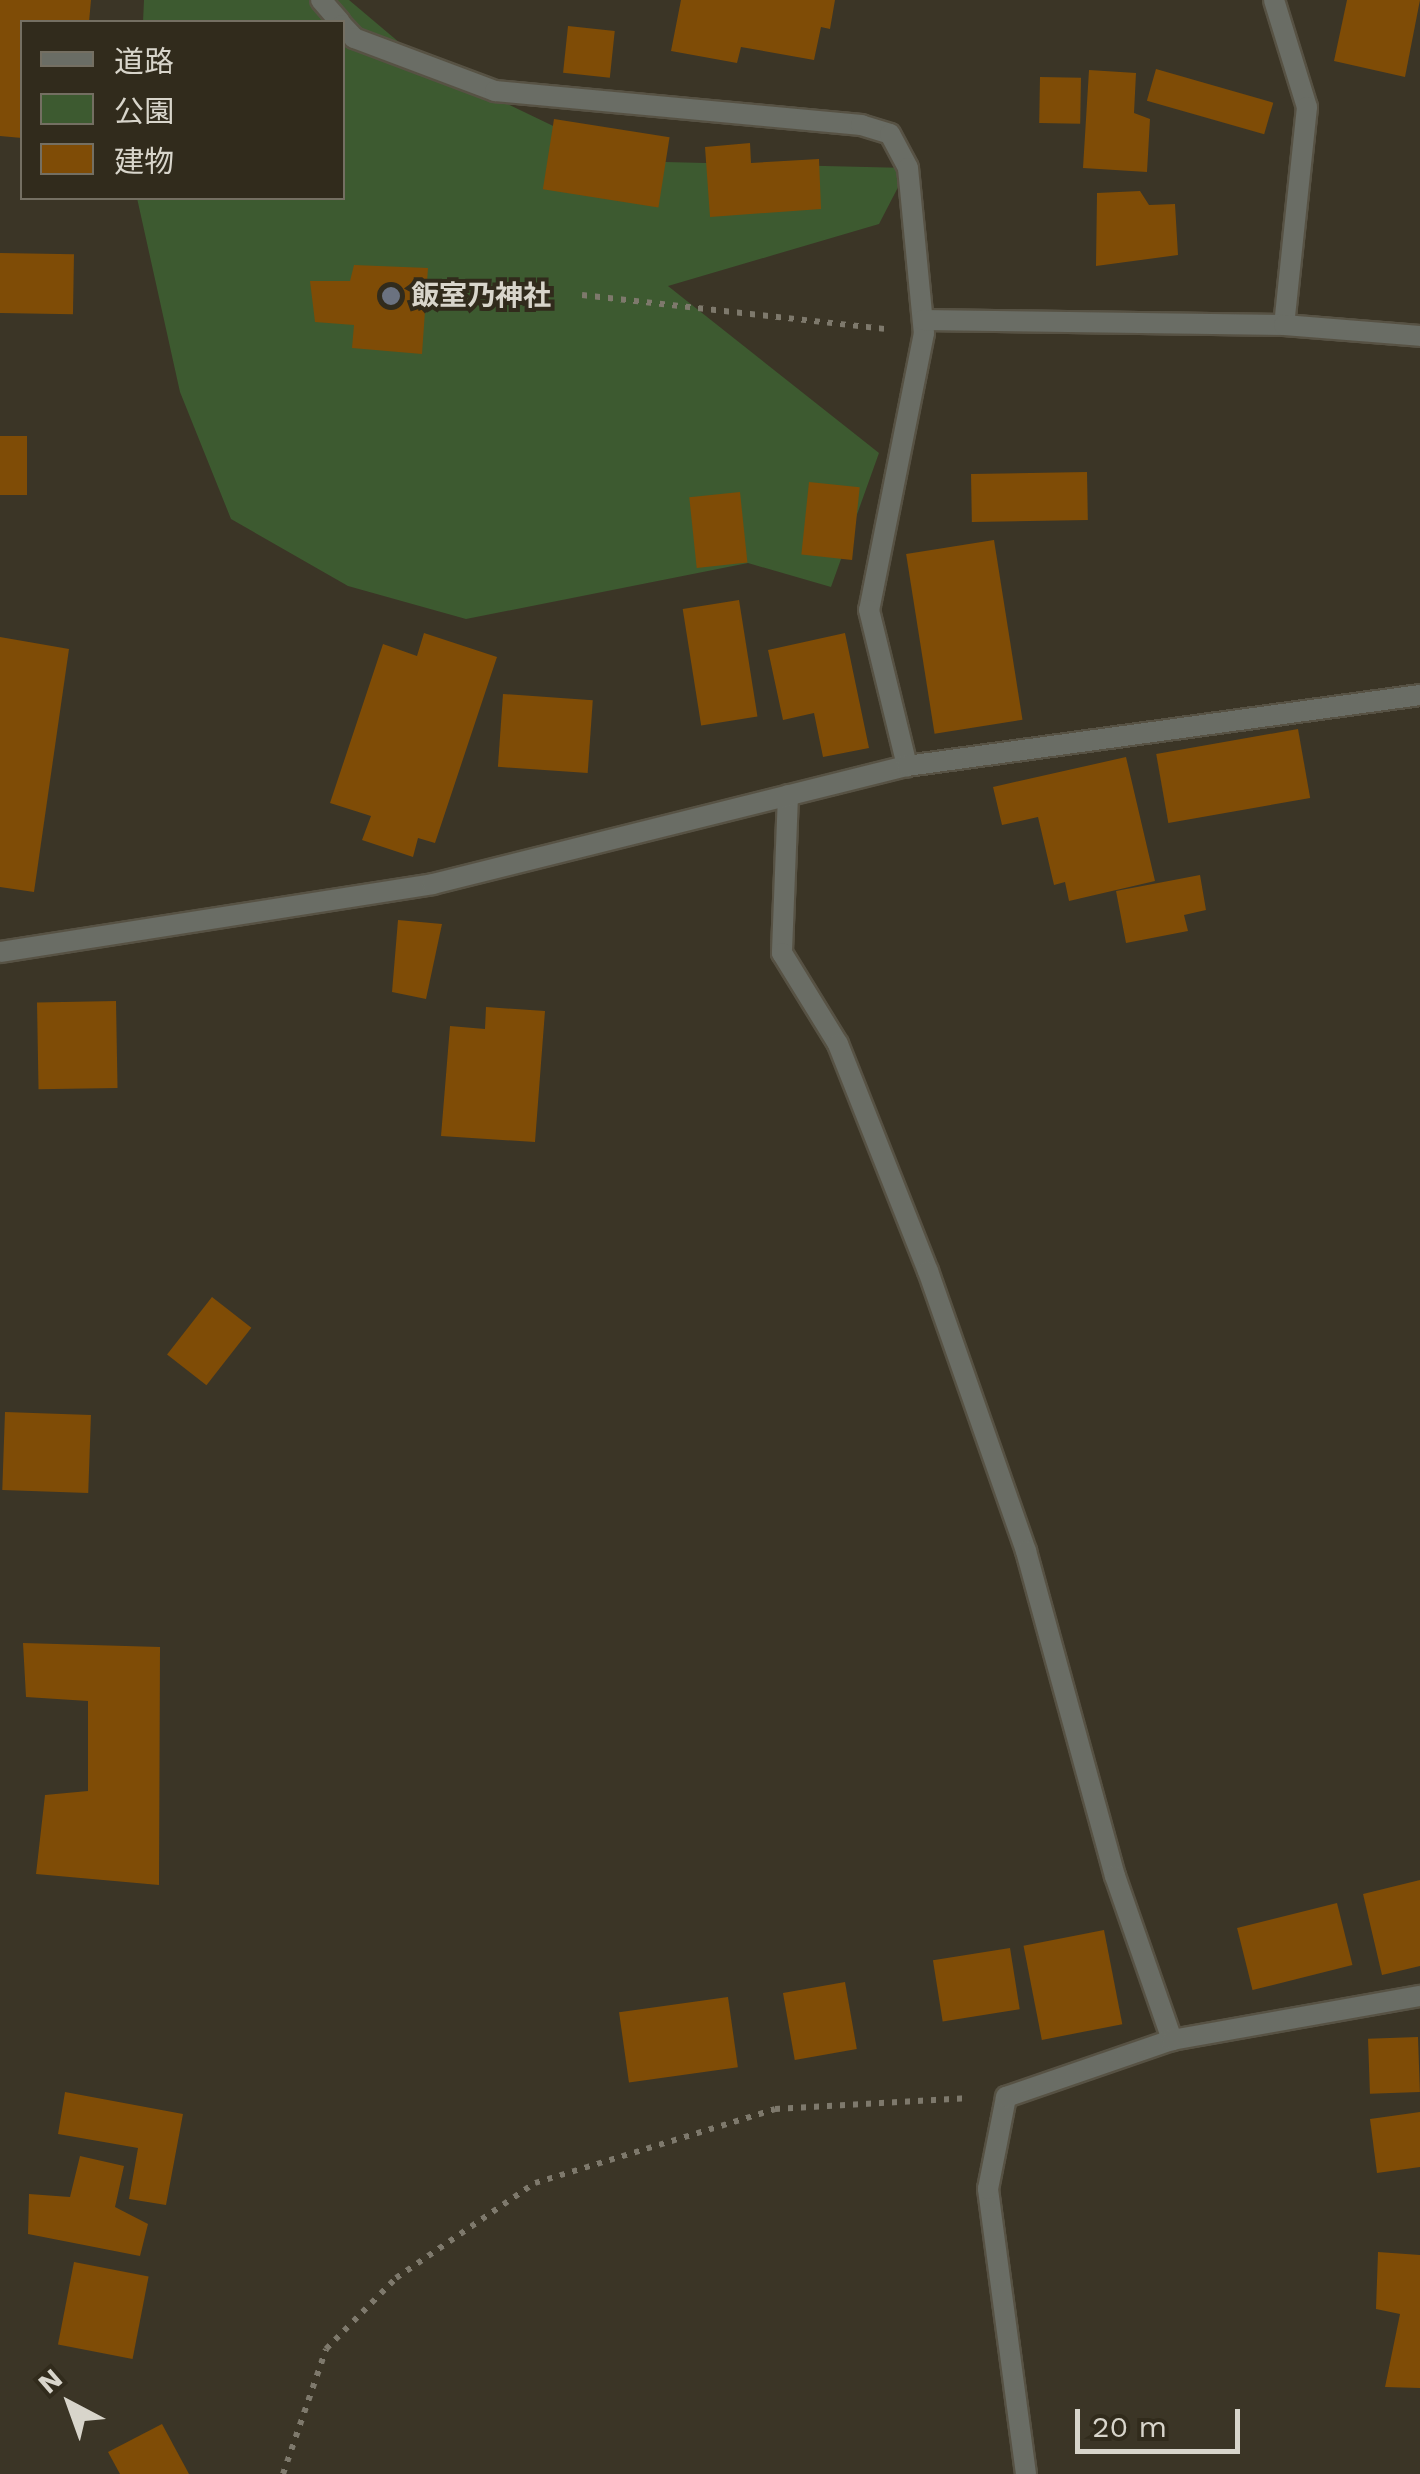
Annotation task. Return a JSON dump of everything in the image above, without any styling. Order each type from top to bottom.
[{"type":"street","points":[[321,0],[338,20]]},
{"type":"street","points":[[1274,0],[1307,107],[1284,325]]},
{"type":"street","points":[[345,28],[354,38],[495,91],[861,125],[890,134],[908,168],[924,326],[870,610],[907,766]]},
{"type":"street","points":[[924,326],[1284,325],[1420,336]]},
{"type":"street","points":[[0,952],[432,884],[907,766],[1420,695]]},
{"type":"street","points":[[788,795],[782,953],[838,1044],[928,1271],[1026,1551],[1115,1876],[1172,2040]]},
{"type":"street","points":[[1026,2474],[988,2189],[1006,2096],[1172,2040],[1420,1996]]},
{"type":"path","points":[[582,295],[924,326]]},
{"type":"path","points":[[283,2474],[326,2349],[396,2278],[535,2183],[775,2109],[1006,2096]]},
{"type":"green space","points":[[144,0],[349,0],[426,65],[626,161],[908,168],[879,224],[668,286],[879,453],[831,587],[748,563],[466,619],[348,586],[231,519],[180,392],[137,200],[345,200],[345,20],[143,20]]},
{"type":"building","points":[[0,0],[91,0],[89,20],[20,20],[20,138],[0,136]]},
{"type":"building","points":[[681,0],[835,0],[830,29],[821,27],[814,60],[741,47],[737,63],[671,51]]},
{"type":"building","points":[[1347,0],[1420,0],[1405,77],[1334,61]]},
{"type":"building","points":[[568,26],[615,31],[610,78],[563,73]]},
{"type":"building","points":[[1156,69],[1273,103],[1264,134],[1147,101]]},
{"type":"building","points":[[1089,70],[1136,73],[1134,113],[1150,119],[1147,172],[1083,168]]},
{"type":"building","points":[[1040,77],[1081,78],[1080,124],[1039,123]]},
{"type":"building","points":[[554,119],[670,137],[658,207],[543,189]]},
{"type":"building","points":[[750,143],[751,163],[819,159],[821,209],[710,217],[705,147]]},
{"type":"building","points":[[1140,191],[1149,205],[1175,204],[1178,255],[1096,266],[1097,193]]},
{"type":"building","points":[[0,253],[74,254],[73,314],[0,313]]},
{"type":"building","points":[[354,265],[428,268],[422,354],[352,348],[354,325],[315,322],[310,281],[350,281]]},
{"type":"building","points":[[0,436],[27,436],[27,495],[0,495]]},
{"type":"building","points":[[1087,472],[1088,520],[972,522],[971,474]]},
{"type":"building","points":[[809,482],[860,487],[852,560],[801,555]]},
{"type":"building","points":[[740,492],[747,563],[697,568],[689,497]]},
{"type":"building","points":[[994,540],[1022,720],[935,734],[906,554]]},
{"type":"building","points":[[739,600],[757,717],[701,725],[683,609]]},
{"type":"building","points":[[424,633],[497,657],[435,843],[418,838],[413,857],[362,840],[371,816],[330,803],[383,644],[417,656]]},
{"type":"building","points":[[845,633],[869,748],[823,757],[814,713],[783,720],[768,650]]},
{"type":"building","points":[[0,637],[69,649],[34,892],[0,887]]},
{"type":"building","points":[[503,694],[593,700],[588,773],[498,767]]},
{"type":"building","points":[[1298,729],[1310,798],[1168,823],[1156,754]]},
{"type":"building","points":[[1126,757],[1155,881],[1069,901],[1065,882],[1054,885],[1038,817],[1002,825],[993,787]]},
{"type":"building","points":[[1200,875],[1206,910],[1184,915],[1188,931],[1126,943],[1116,891]]},
{"type":"building","points":[[398,920],[442,924],[426,999],[392,992]]},
{"type":"building","points":[[116,1001],[118,1088],[39,1089],[37,1002]]},
{"type":"building","points":[[486,1007],[545,1011],[535,1142],[441,1136],[450,1026],[485,1029]]},
{"type":"building","points":[[212,1297],[251,1328],[206,1385],[167,1355]]},
{"type":"building","points":[[5,1412],[91,1415],[88,1493],[2,1490]]},
{"type":"building","points":[[23,1643],[160,1647],[159,1885],[36,1874],[45,1795],[88,1791],[88,1701],[26,1697]]},
{"type":"building","points":[[1420,1880],[1420,1966],[1382,1975],[1363,1894]]},
{"type":"building","points":[[1337,1903],[1352,1965],[1253,1990],[1237,1928]]},
{"type":"building","points":[[1104,1930],[1122,2024],[1042,2040],[1024,1946]]},
{"type":"building","points":[[1010,1948],[1020,2009],[943,2021],[933,1960]]},
{"type":"building","points":[[845,1982],[857,2049],[795,2060],[783,1993]]},
{"type":"building","points":[[728,1997],[738,2067],[629,2083],[619,2012]]},
{"type":"building","points":[[1418,2037],[1420,2092],[1370,2094],[1368,2039]]},
{"type":"building","points":[[65,2092],[183,2114],[166,2205],[129,2199],[138,2148],[58,2134]]},
{"type":"building","points":[[1420,2112],[1420,2167],[1377,2173],[1370,2119]]},
{"type":"building","points":[[80,2156],[124,2166],[115,2207],[148,2224],[140,2256],[28,2234],[29,2194],[70,2197]]},
{"type":"building","points":[[1378,2252],[1420,2255],[1420,2388],[1385,2387],[1400,2314],[1376,2309]]},
{"type":"building","points":[[74,2262],[149,2277],[133,2359],[58,2344]]},
{"type":"building","points":[[162,2424],[189,2474],[120,2474],[108,2452]]},
{"type":"place","name":"飯室乃神社","points":[[391,296]]}]
